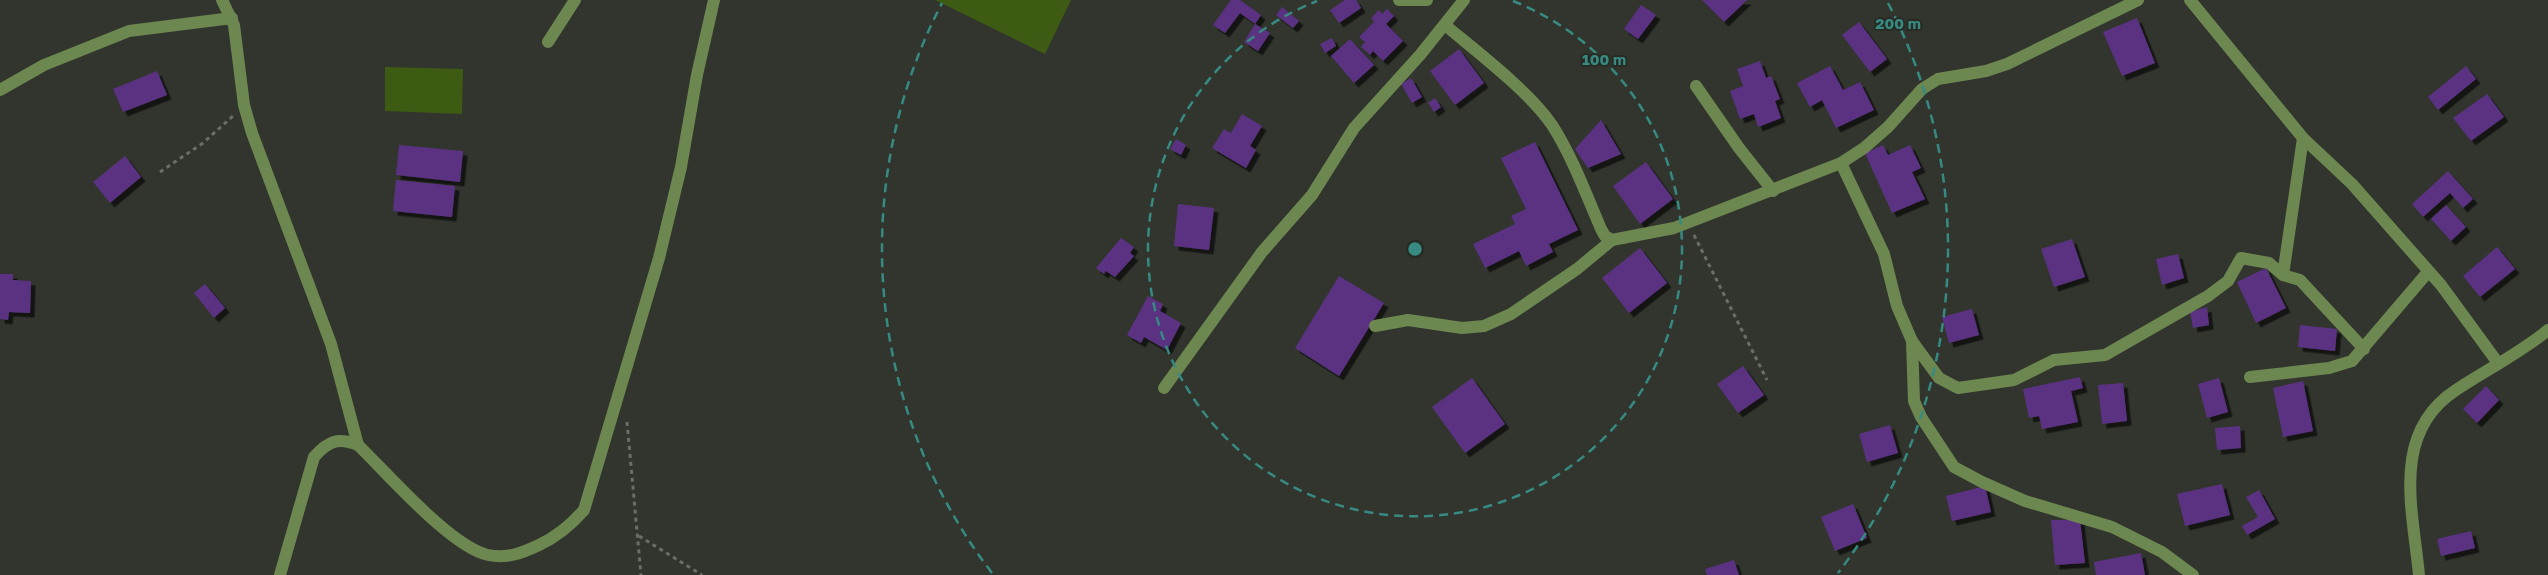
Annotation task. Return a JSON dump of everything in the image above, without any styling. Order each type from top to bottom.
[{"type":"street","points":[[222,0],[232,18],[238,46],[244,105],[262,160],[331,344],[358,446]]},
{"type":"street","points":[[548,42],[576,0]]},
{"type":"street","points":[[280,575],[314,457],[324,445],[334,440],[344,440],[358,446],[451,535],[471,549],[488,555],[515,555],[563,530],[584,510],[659,258],[681,167],[697,75],[714,0]]},
{"type":"street","points":[[1399,0],[1427,0]]},
{"type":"street","points":[[1164,388],[1262,252],[1312,195],[1354,128],[1446,25],[1464,0]]},
{"type":"street","points":[[1375,326],[1408,320],[1462,328],[1484,326],[1511,314],[1577,269],[1612,240],[1674,228],[1841,163],[1864,148],[1888,127],[1922,89],[1938,79],[1986,71],[2007,64],[2138,0]]},
{"type":"street","points":[[2190,0],[2304,138],[2352,184],[2441,285],[2498,363]]},
{"type":"street","points":[[0,90],[44,65],[129,31],[232,18]]},
{"type":"street","points":[[1446,25],[1525,96],[1551,123],[1601,229],[1605,236],[1612,240]]},
{"type":"street","points":[[1696,86],[1739,148],[1773,191]]},
{"type":"street","points":[[2283,275],[2304,138]]},
{"type":"street","points":[[1841,163],[1884,254],[1897,306],[1912,341],[1931,369],[1946,382],[1958,388],[2014,380],[2054,360],[2106,355],[2208,296],[2228,281],[2241,258],[2269,263],[2283,275],[2300,280],[2364,349]]},
{"type":"street","points":[[2250,377],[2329,368],[2352,361],[2428,272]]},
{"type":"street","points":[[2419,575],[2409,473],[2416,437],[2439,402],[2548,330]]},
{"type":"street","points":[[1912,341],[1914,400],[1921,417],[1954,467],[2025,501],[2112,527],[2162,552],[2194,575]]},
{"type":"path","points":[[160,172],[203,143],[244,105]]},
{"type":"path","points":[[1688,223],[1767,380]]},
{"type":"path","points":[[617,396],[628,431],[641,575]]},
{"type":"path","points":[[638,536],[702,575]]},
{"type":"green space","points":[[935,0],[1071,0],[1045,54]]},
{"type":"green space","points":[[385,67],[463,69],[462,114],[385,111]]},
{"type":"building","points":[[1231,0],[1240,0],[1261,15],[1255,24],[1240,13],[1225,33],[1213,25]]},
{"type":"building","points":[[1345,0],[1356,0],[1361,8],[1339,23],[1330,10]]},
{"type":"building","points":[[1702,0],[1747,0],[1724,22]]},
{"type":"building","points":[[1641,5],[1656,15],[1638,39],[1624,29]]},
{"type":"building","points":[[1282,7],[1299,21],[1293,28],[1276,15]]},
{"type":"building","points":[[1387,9],[1394,16],[1386,24],[1403,41],[1383,61],[1373,51],[1370,55],[1361,47],[1365,42],[1359,37],[1374,22],[1371,18],[1379,10],[1382,14]]},
{"type":"building","points":[[2137,18],[2155,63],[2122,76],[2103,32]]},
{"type":"building","points":[[1859,22],[1887,59],[1870,72],[1842,35]]},
{"type":"building","points":[[1255,24],[1270,33],[1258,51],[1244,42]]},
{"type":"building","points":[[1332,38],[1336,46],[1325,53],[1320,44]]},
{"type":"building","points":[[1350,39],[1374,65],[1354,83],[1331,56]]},
{"type":"building","points":[[1459,49],[1484,83],[1455,105],[1430,71]]},
{"type":"building","points":[[1760,61],[1766,78],[1771,76],[1780,99],[1775,101],[1781,118],[1758,127],[1754,114],[1740,119],[1730,91],[1743,86],[1737,69]]},
{"type":"building","points":[[1830,66],[1843,90],[1860,82],[1874,110],[1836,128],[1822,100],[1810,107],[1797,83]]},
{"type":"building","points":[[2466,66],[2476,79],[2438,110],[2428,97]]},
{"type":"building","points":[[157,71],[167,95],[123,112],[113,89]]},
{"type":"building","points":[[1411,78],[1422,97],[1412,103],[1401,84]]},
{"type":"building","points":[[2487,94],[2504,117],[2471,141],[2453,118]]},
{"type":"building","points":[[1435,98],[1441,107],[1434,112],[1428,103]]},
{"type":"building","points":[[1242,114],[1262,126],[1250,146],[1256,150],[1246,168],[1212,148],[1224,129],[1231,133]]},
{"type":"building","points":[[1601,120],[1621,154],[1588,168],[1575,149]]},
{"type":"building","points":[[1176,139],[1186,145],[1181,155],[1170,149]]},
{"type":"building","points":[[1535,142],[1578,230],[1549,244],[1553,252],[1526,266],[1519,251],[1485,268],[1473,244],[1515,224],[1511,216],[1526,209],[1501,158]]},
{"type":"building","points":[[399,145],[463,151],[460,182],[396,175]]},
{"type":"building","points":[[1883,145],[1888,155],[1910,145],[1921,168],[1912,172],[1925,199],[1892,213],[1865,153]]},
{"type":"building","points":[[125,156],[141,177],[110,203],[93,182]]},
{"type":"building","points":[[1646,162],[1673,199],[1640,224],[1613,186]]},
{"type":"building","points":[[2448,171],[2473,199],[2463,208],[2450,193],[2423,217],[2412,204]]},
{"type":"building","points":[[396,180],[455,186],[452,217],[393,211]]},
{"type":"building","points":[[1178,204],[1214,208],[1209,250],[1174,246]]},
{"type":"building","points":[[2446,205],[2466,227],[2451,241],[2431,219]]},
{"type":"building","points":[[1121,238],[1134,247],[1130,253],[1134,256],[1115,277],[1106,271],[1104,274],[1096,268]]},
{"type":"building","points":[[2072,239],[2085,277],[2054,287],[2041,249]]},
{"type":"building","points":[[2497,247],[2515,269],[2480,297],[2463,276]]},
{"type":"building","points":[[1640,248],[1667,283],[1629,313],[1602,278]]},
{"type":"building","points":[[2178,254],[2184,278],[2162,285],[2156,259]]},
{"type":"building","points":[[2266,268],[2286,308],[2256,323],[2237,282]]},
{"type":"building","points":[[0,274],[13,274],[13,280],[31,281],[30,313],[9,312],[8,320],[0,319]]},
{"type":"building","points":[[1339,276],[1384,303],[1339,376],[1295,348]]},
{"type":"building","points":[[205,284],[225,308],[214,318],[194,293]]},
{"type":"building","points":[[1148,296],[1163,304],[1160,311],[1181,323],[1167,350],[1144,337],[1141,343],[1127,335]]},
{"type":"building","points":[[2207,307],[2209,325],[2193,328],[2190,312]]},
{"type":"building","points":[[1972,309],[1979,335],[1949,343],[1942,317]]},
{"type":"building","points":[[2300,325],[2337,329],[2335,351],[2298,347]]},
{"type":"building","points":[[1743,366],[1764,395],[1738,413],[1717,384]]},
{"type":"building","points":[[2080,377],[2083,388],[2071,391],[2078,422],[2042,429],[2039,416],[2029,418],[2023,389]]},
{"type":"building","points":[[1472,378],[1505,424],[1465,453],[1432,407]]},
{"type":"building","points":[[2219,378],[2228,412],[2207,418],[2198,384]]},
{"type":"building","points":[[2303,381],[2313,431],[2283,437],[2273,388]]},
{"type":"building","points":[[2123,383],[2127,421],[2102,424],[2098,385]]},
{"type":"building","points":[[2486,386],[2499,400],[2477,423],[2463,409]]},
{"type":"building","points":[[1890,425],[1898,453],[1867,462],[1859,434]]},
{"type":"building","points":[[2240,426],[2241,448],[2217,450],[2215,428]]},
{"type":"building","points":[[2222,484],[2230,515],[2185,526],[2177,494]]},
{"type":"building","points":[[1985,486],[1991,512],[1952,521],[1946,496]]},
{"type":"building","points":[[2259,490],[2275,519],[2247,535],[2242,526],[2258,517],[2246,497]]},
{"type":"building","points":[[1853,504],[1867,538],[1835,551],[1821,517]]},
{"type":"building","points":[[2051,520],[2080,520],[2085,563],[2055,565]]},
{"type":"building","points":[[2471,531],[2475,548],[2441,556],[2437,539]]},
{"type":"building","points":[[2141,553],[2145,575],[2096,575],[2094,562]]},
{"type":"building","points":[[1734,560],[1739,575],[1707,575],[1705,569]]}]
